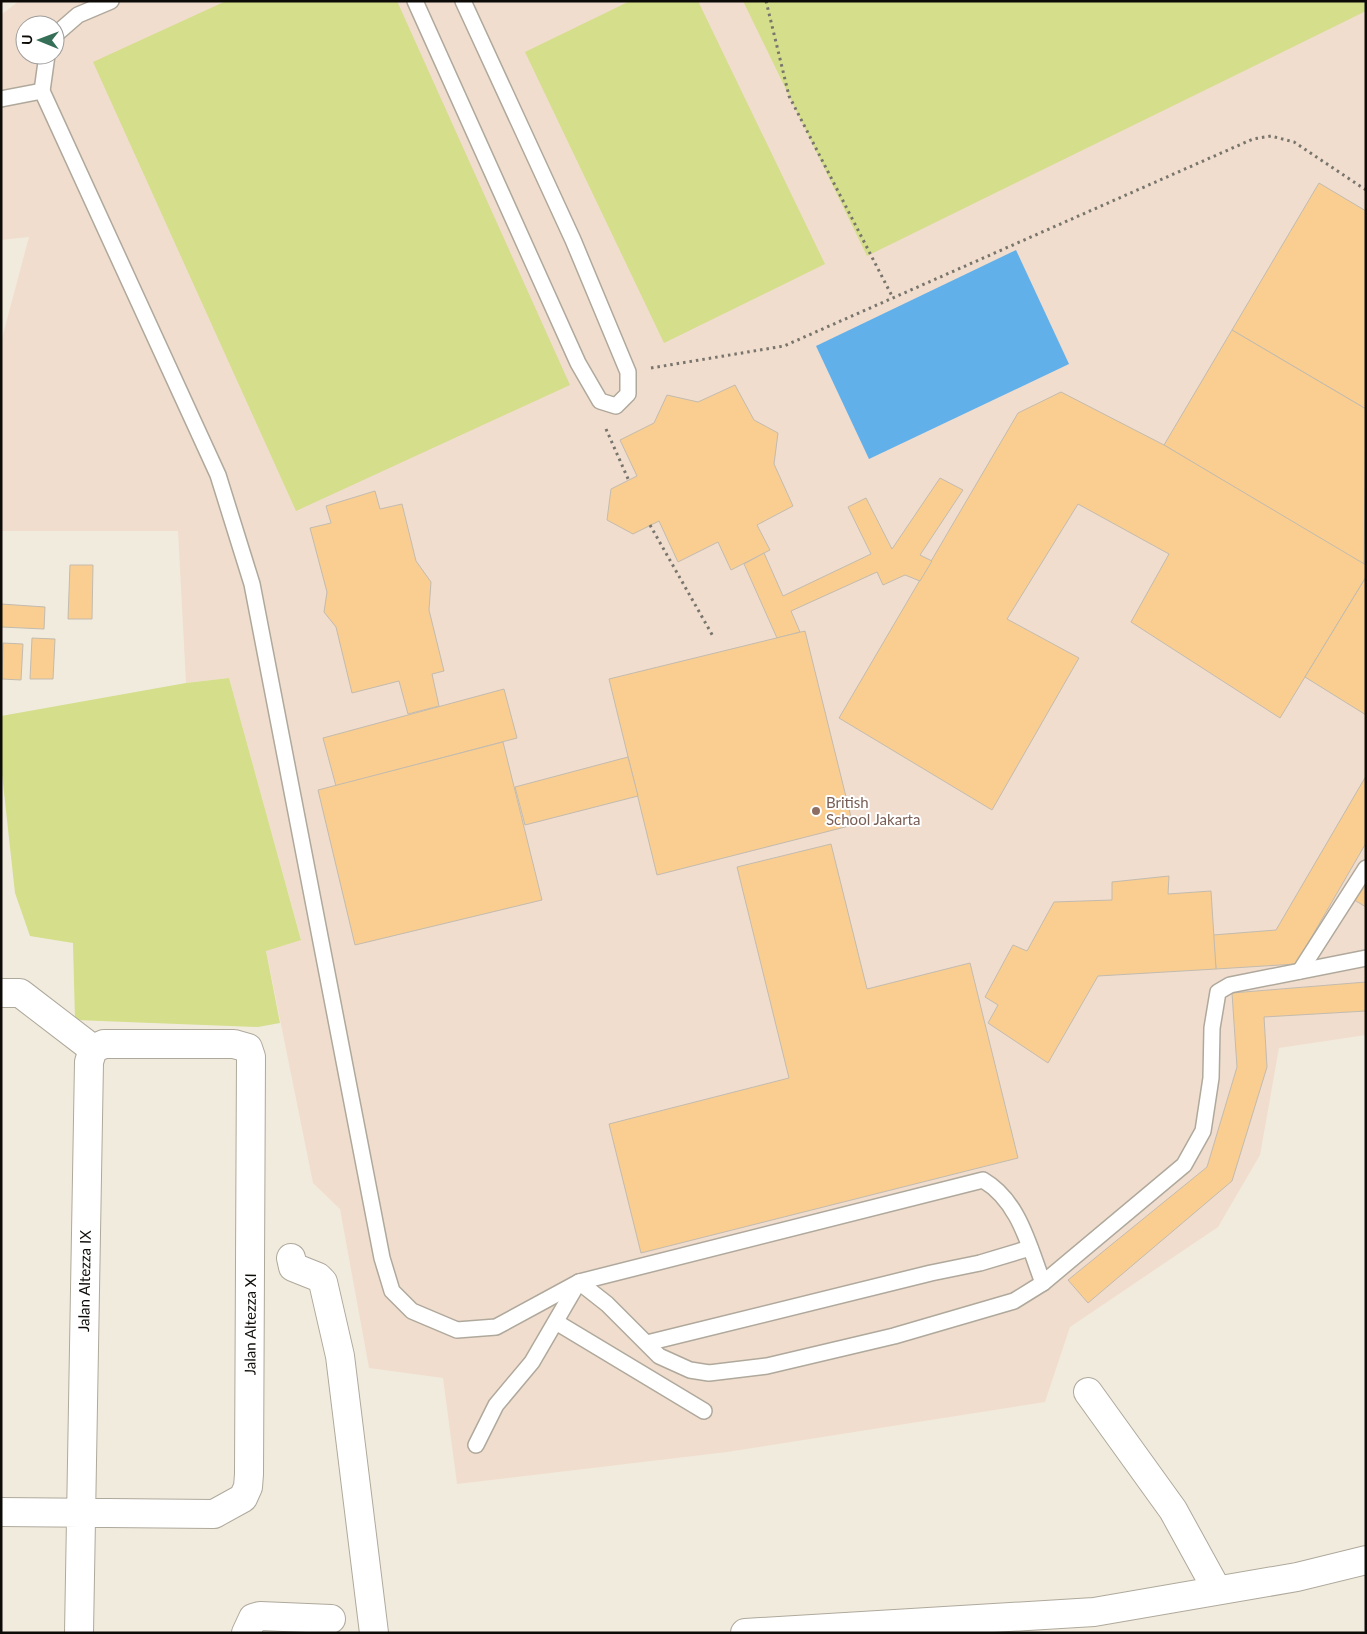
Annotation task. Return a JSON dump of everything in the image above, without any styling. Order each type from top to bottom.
[{"type":"street","points":[[1,992],[20,992],[99,1047]]},
{"type":"street","name":"Jalan Altezza XI","points":[[1,1512],[214,1514],[243,1498],[248,1488],[251,1058],[248,1048],[234,1044],[99,1047]]},
{"type":"street","name":"Jalan Altezza IX","points":[[79,1633],[89,1062],[99,1047]]},
{"type":"street","points":[[291,1258],[293,1268],[318,1277],[323,1282],[340,1356],[374,1633]]},
{"type":"street","points":[[1088,1392],[1173,1510],[1217,1590]]},
{"type":"street","points":[[745,1633],[1094,1612],[1297,1577],[1366,1560]]},
{"type":"street","points":[[246,1633],[253,1618],[260,1616],[331,1619]]},
{"type":"lane","points":[[65,26],[78,15],[111,1]]},
{"type":"lane","points":[[415,1],[578,363],[600,401],[616,406],[628,394],[628,372],[574,240],[463,1]]},
{"type":"lane","points":[[46,65],[42,91],[218,475],[252,584],[382,1258],[392,1291],[412,1311],[457,1330],[496,1327],[579,1282],[983,1180],[998,1189],[1018,1217],[1043,1283]]},
{"type":"lane","points":[[1,98],[42,91]]},
{"type":"lane","points":[[1300,971],[1366,868]]},
{"type":"lane","points":[[579,1282],[608,1304],[659,1356],[690,1370],[709,1373],[767,1366],[894,1336],[1014,1301],[1043,1283],[1184,1165],[1203,1131],[1211,1078],[1212,1028],[1218,992],[1230,985],[1366,958]]},
{"type":"lane","points":[[647,1343],[931,1273],[980,1263],[1030,1248]]},
{"type":"lane","points":[[476,1445],[496,1405],[532,1362],[579,1282]]},
{"type":"lane","points":[[556,1322],[704,1411]]},
{"type":"path","points":[[766,1],[789,96],[893,298]]},
{"type":"path","points":[[628,372],[784,346],[1253,139],[1272,136],[1294,142],[1366,190]]},
{"type":"path","points":[[600,401],[608,435],[629,481]]},
{"type":"path","points":[[650,525],[714,638]]},
{"type":"shaded area","name":"British School Jakarta","points":[[19,1],[1366,1],[1366,1035],[1279,1048],[1260,1155],[1218,1227],[1070,1327],[1045,1402],[727,1452],[457,1484],[443,1378],[369,1368],[340,1209],[313,1183],[266,950],[301,939],[229,678],[186,683],[178,531],[1,531],[1,342],[29,237],[1,240],[1,15]]},
{"type":"green space","points":[[226,1],[397,1],[570,385],[296,511],[93,62]]},
{"type":"green space","points":[[630,1],[698,1],[825,264],[664,343],[525,52]]},
{"type":"green space","points":[[743,1],[1366,1],[1366,11],[867,256]]},
{"type":"green space","points":[[229,678],[301,940],[266,951],[280,1023],[258,1027],[75,1020],[73,943],[30,936],[15,893],[1,765],[1,716],[186,683]]},
{"type":"water","points":[[1016,250],[1069,364],[869,459],[816,346]]},
{"type":"building","points":[[1319,183],[1366,211],[1366,409],[1232,330]]},
{"type":"building","points":[[1232,330],[1366,409],[1364,565],[1164,445]]},
{"type":"building","points":[[735,385],[754,420],[778,433],[774,464],[793,506],[757,525],[770,550],[731,570],[718,542],[678,562],[659,521],[633,534],[607,520],[611,489],[637,476],[620,440],[654,423],[667,395],[698,402]]},
{"type":"building","points":[[1061,392],[1164,445],[1366,565],[1366,577],[1280,718],[1131,622],[1169,554],[1078,504],[1007,619],[1079,658],[992,810],[839,718],[1018,413]]},
{"type":"building","points":[[940,478],[963,490],[920,555],[932,561],[920,581],[905,575],[883,585],[877,572],[791,611],[800,632],[777,638],[744,564],[764,553],[783,596],[871,554],[848,507],[866,498],[892,549]]},
{"type":"building","points":[[375,491],[380,509],[402,504],[416,561],[431,582],[429,610],[444,671],[432,674],[439,706],[408,714],[399,681],[352,693],[336,627],[324,612],[327,592],[310,528],[331,523],[326,506]]},
{"type":"building","points":[[70,565],[93,565],[92,619],[68,619]]},
{"type":"building","points":[[1366,577],[1366,715],[1305,677]]},
{"type":"building","points":[[1,604],[45,607],[44,629],[1,627]]},
{"type":"building","points":[[805,631],[853,825],[657,875],[609,679]]},
{"type":"building","points":[[32,638],[55,639],[53,679],[30,679]]},
{"type":"building","points":[[3,643],[23,644],[21,680],[2,679]]},
{"type":"building","points":[[504,689],[517,738],[336,786],[323,738]]},
{"type":"building","points":[[503,742],[542,900],[355,945],[318,790]]},
{"type":"building","points":[[628,757],[638,796],[525,825],[515,787]]},
{"type":"building","points":[[1366,776],[1366,843],[1296,964],[1216,969],[1213,935],[1276,930]]},
{"type":"building","points":[[831,844],[867,989],[970,963],[1018,1158],[641,1253],[609,1124],[789,1078],[737,867]]},
{"type":"building","points":[[1366,874],[1366,907],[1351,898]]},
{"type":"building","points":[[1169,876],[1168,894],[1211,891],[1216,969],[1098,976],[1048,1063],[988,1023],[998,1005],[985,997],[1013,945],[1027,951],[1054,902],[1112,900],[1112,882]]},
{"type":"building","points":[[1366,982],[1366,1011],[1264,1017],[1267,1067],[1232,1181],[1088,1303],[1068,1280],[1207,1167],[1237,1067],[1232,993]]},
{"type":"place","name":"British School Jakarta","points":[[816,811]]}]
